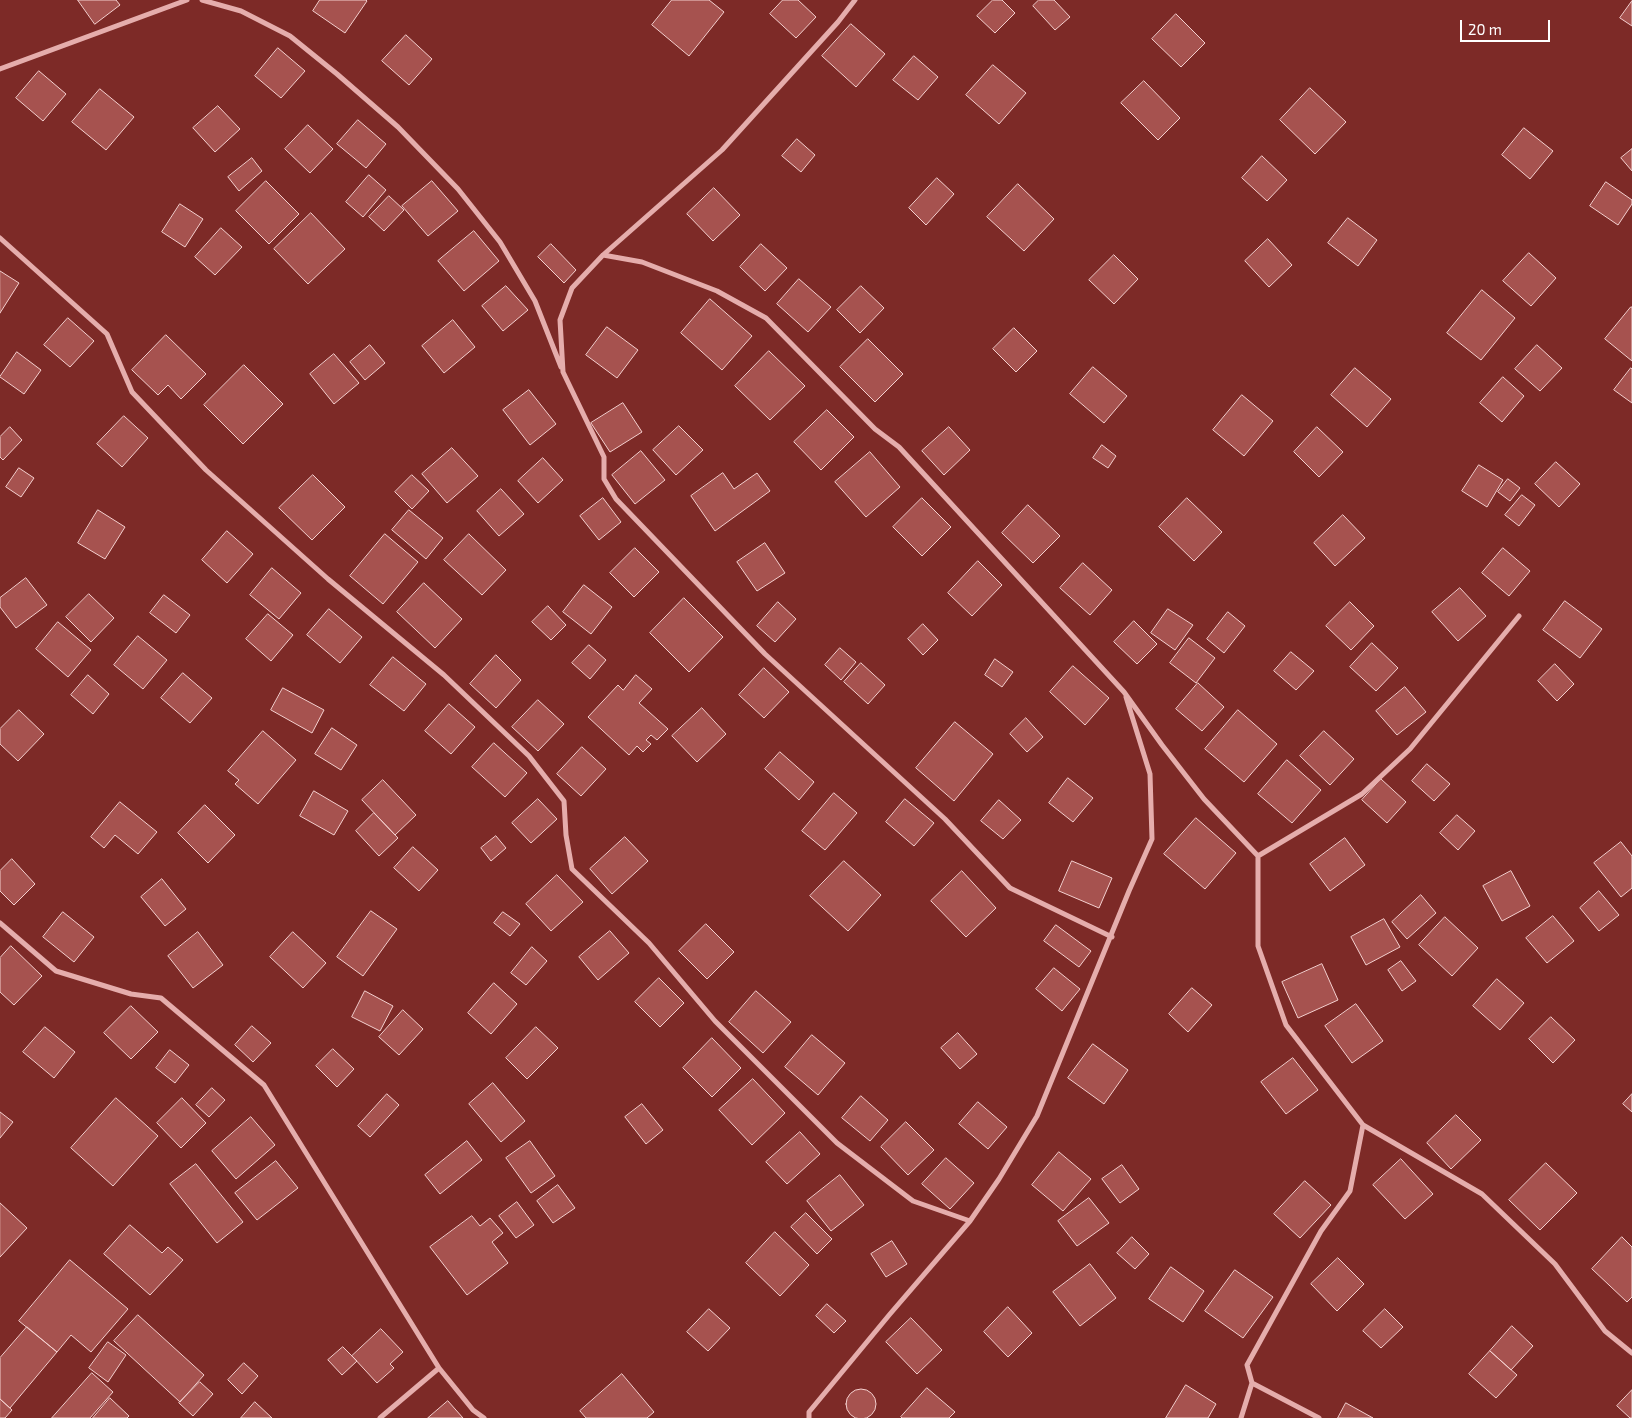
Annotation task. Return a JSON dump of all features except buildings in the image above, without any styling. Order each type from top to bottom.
[{"type":"street","points":[[0,69],[187,0]]},
{"type":"street","points":[[202,0],[241,11],[290,36],[398,127],[458,188],[500,242],[536,301],[563,372],[604,457],[604,479],[616,499],[758,647],[946,819],[1010,888],[1112,937]]},
{"type":"street","points":[[563,372],[560,320],[572,288],[603,255],[722,150],[838,22],[855,0]]},
{"type":"street","points":[[0,238],[107,334],[132,392],[206,470],[328,579],[444,675],[530,756],[564,801],[566,835],[572,869],[649,943],[715,1021],[837,1143],[912,1201],[970,1221]]},
{"type":"street","points":[[603,255],[642,262],[717,290],[766,318],[875,429],[899,447],[1124,692],[1204,799],[1258,856],[1258,946],[1286,1025],[1363,1125],[1482,1194],[1555,1264],[1605,1331],[1632,1353]]},
{"type":"street","points":[[1258,856],[1362,794],[1410,749],[1519,616]]},
{"type":"street","points":[[808,1418],[809,1412],[970,1221],[999,1179],[1037,1116],[1112,937],[1129,890],[1152,840],[1150,774],[1124,692]]},
{"type":"street","points":[[0,923],[56,971],[131,994],[161,998],[264,1085],[439,1368],[473,1410],[484,1418]]},
{"type":"street","points":[[1241,1418],[1252,1383],[1247,1365],[1321,1232],[1350,1191],[1363,1125]]},
{"type":"street","points":[[380,1418],[439,1368]]},
{"type":"street","points":[[1252,1383],[1320,1418]]}]
